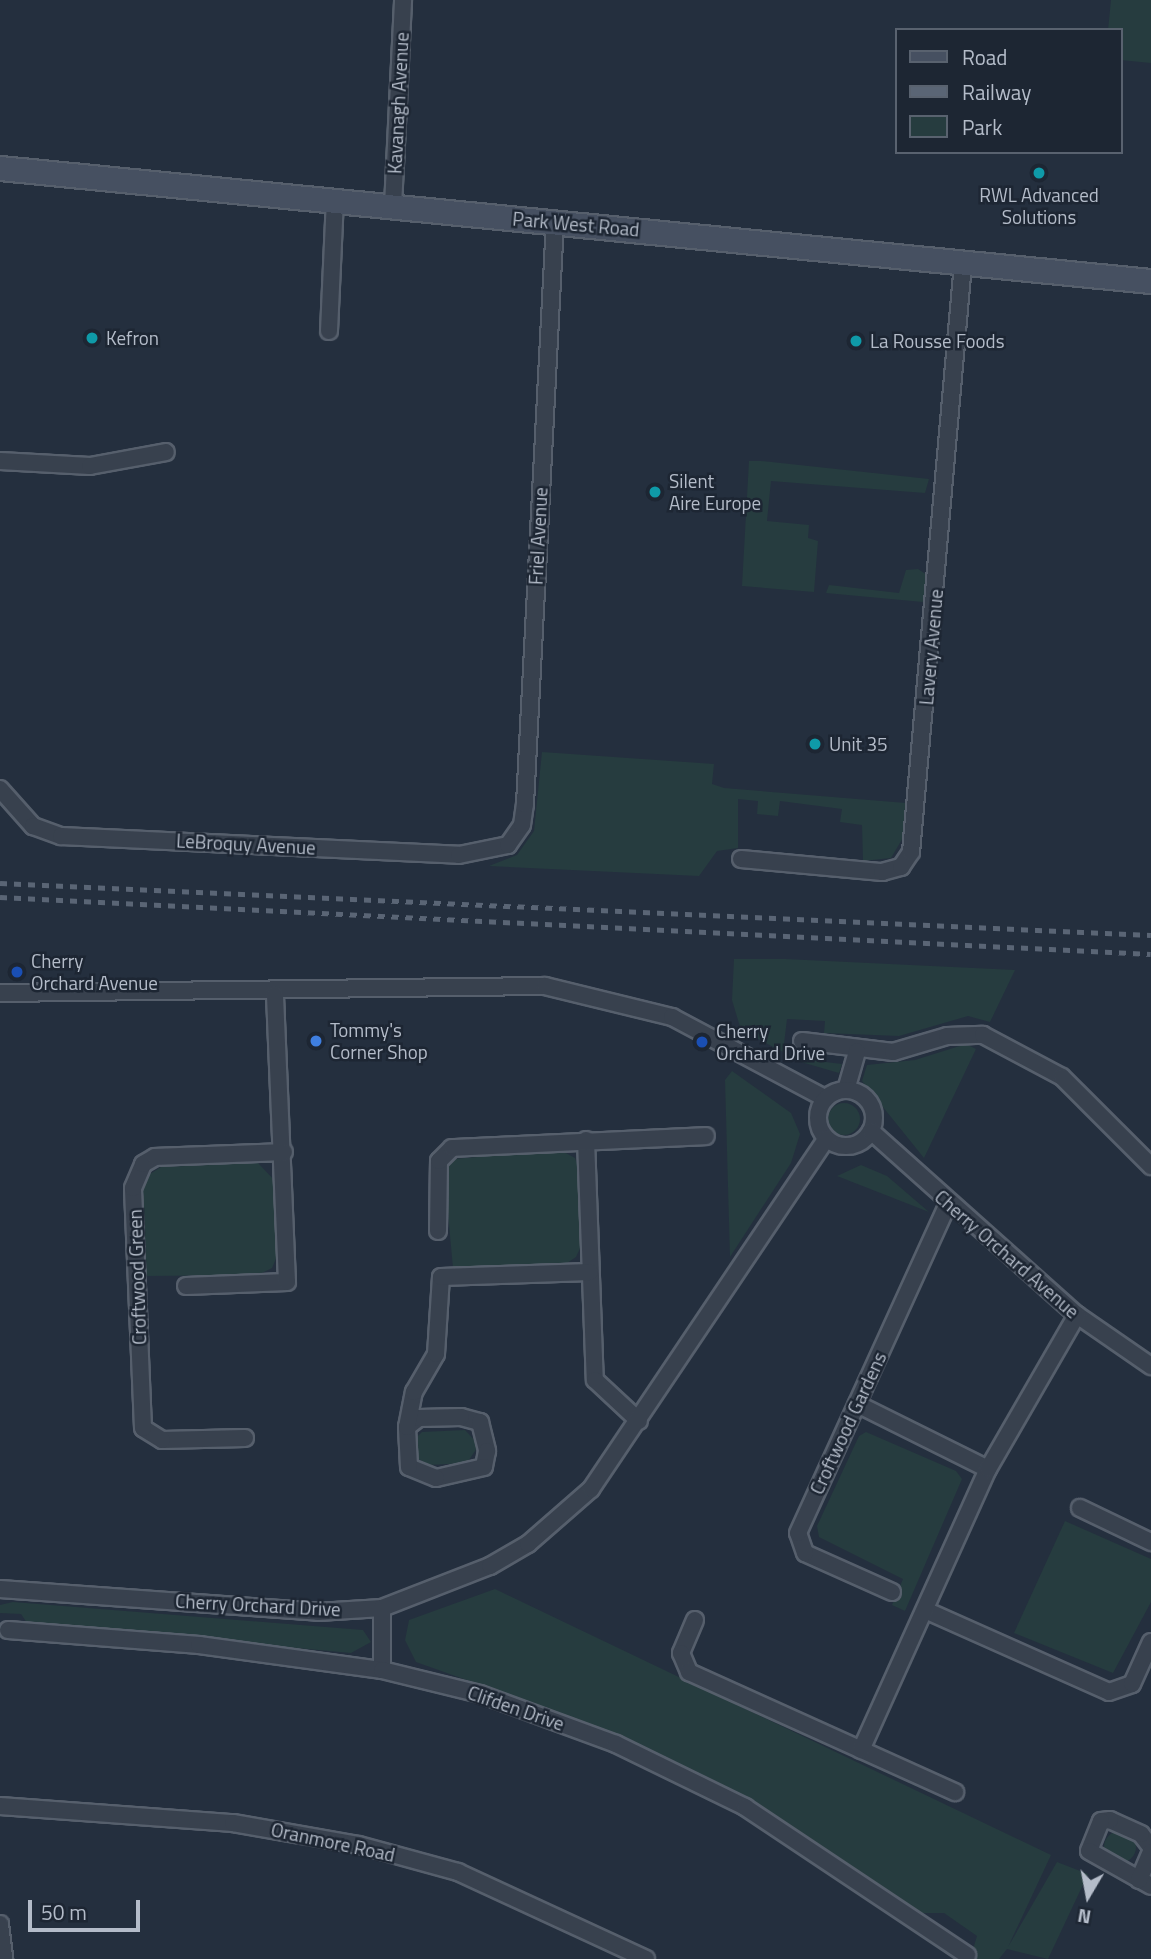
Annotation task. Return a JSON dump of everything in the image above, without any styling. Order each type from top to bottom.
[{"type":"street","name":"Kavanagh Avenue","points":[[393,205],[403,0]]},
{"type":"street","name":"Park West Road","points":[[0,168],[1151,281]]},
{"type":"street","points":[[329,331],[335,200]]},
{"type":"street","name":"Friel Avenue","points":[[508,845],[523,825],[525,804],[555,222]]},
{"type":"street","name":"Lavery Avenue","points":[[741,859],[882,872],[901,867],[910,856],[963,263]]},
{"type":"street","points":[[0,461],[90,466],[166,452]]},
{"type":"street","name":"LeBroquy Avenue","points":[[0,789],[33,825],[61,836],[458,855],[508,845]]},
{"type":"street","points":[[7,993],[275,994],[523,985],[598,995],[695,1026],[825,1098]]},
{"type":"street","points":[[186,1286],[287,1282],[284,1152],[275,994]]},
{"type":"street","points":[[802,1041],[857,1052],[983,1035],[1062,1077],[1151,1166]]},
{"type":"street","points":[[846,1090],[857,1052]]},
{"type":"street","points":[[846,1090],[870,1105],[871,1131],[851,1146],[826,1139],[817,1119],[825,1098],[846,1090]]},
{"type":"street","name":"Cherry Orchard Avenue","points":[[871,1131],[948,1204],[1077,1315],[1151,1366]]},
{"type":"street","points":[[438,1231],[439,1161],[452,1148],[706,1136]]},
{"type":"street","name":"Cherry Orchard Drive","points":[[0,1589],[318,1612],[382,1608],[458,1581],[527,1544],[592,1489],[826,1139]]},
{"type":"street","points":[[586,1140],[595,1380],[639,1421]]},
{"type":"street","name":"Croftwood Green","points":[[245,1438],[162,1440],[143,1428],[133,1188],[143,1164],[155,1157],[284,1152]]},
{"type":"street","name":"Croftwood Gardens","points":[[892,1592],[797,1544],[948,1204]]},
{"type":"street","points":[[407,1427],[438,1417],[480,1422],[487,1451],[484,1467],[456,1477],[416,1473],[405,1452],[407,1427],[414,1392],[436,1353],[441,1277],[590,1272]]},
{"type":"street","points":[[861,1750],[988,1469],[1077,1315]]},
{"type":"street","points":[[857,1404],[988,1469]]},
{"type":"street","points":[[1080,1508],[1151,1542]]},
{"type":"street","points":[[382,1608],[382,1670]]},
{"type":"street","points":[[925,1610],[1109,1692],[1132,1684],[1151,1642]]},
{"type":"street","points":[[695,1620],[681,1653],[688,1672],[955,1792]]},
{"type":"street","name":"Clifden Drive","points":[[8,1630],[199,1645],[382,1670],[480,1694],[616,1744],[722,1795],[967,1955]]},
{"type":"street","name":"Oranmore Road","points":[[0,1806],[233,1823],[359,1845],[458,1872],[646,1959]]},
{"type":"street","points":[[1110,1820],[1141,1833],[1151,1850],[1145,1883],[1089,1851],[1101,1821],[1110,1820]]},
{"type":"street","points":[[0,1924],[4,1959]]},
{"type":"green space","points":[[1111,0],[1151,0],[1151,63],[1123,60],[1123,28],[1108,28]]},
{"type":"green space","points":[[749,461],[929,479],[925,493],[771,481],[767,521],[809,525],[808,538],[818,541],[814,592],[742,586]]},
{"type":"green space","points":[[918,569],[927,575],[923,602],[826,593],[829,585],[899,593],[906,570]]},
{"type":"green space","points":[[542,752],[714,764],[712,784],[724,788],[906,803],[904,836],[891,858],[863,861],[862,825],[840,822],[842,809],[780,801],[778,816],[757,814],[758,801],[738,799],[738,848],[717,851],[699,876],[489,866],[517,855],[534,831]]},
{"type":"green space","points":[[734,959],[1015,970],[990,1022],[968,1016],[899,1036],[824,1033],[825,1021],[787,1019],[783,1052],[741,1030],[732,1000]]},
{"type":"green space","points":[[966,1044],[976,1049],[924,1158],[862,1081],[867,1065],[915,1060]]},
{"type":"green space","points":[[784,1057],[842,1064],[839,1073]]},
{"type":"green space","points":[[732,1071],[791,1113],[800,1134],[791,1163],[730,1257],[725,1080]]},
{"type":"green space","points":[[844,1103],[855,1108],[860,1119],[855,1130],[844,1135],[833,1130],[828,1119],[833,1108]]},
{"type":"green space","points":[[560,1150],[575,1158],[580,1173],[582,1244],[576,1257],[564,1265],[453,1268],[444,1170],[453,1159]]},
{"type":"green space","points":[[258,1163],[277,1183],[278,1254],[272,1268],[258,1275],[145,1276],[142,1185],[150,1174],[161,1167]]},
{"type":"green space","points":[[861,1165],[887,1176],[929,1212],[837,1176]]},
{"type":"green space","points":[[465,1430],[479,1445],[467,1463],[429,1465],[415,1457],[414,1440],[422,1432]]},
{"type":"green space","points":[[866,1432],[956,1471],[962,1479],[905,1611],[892,1605],[903,1579],[819,1537],[817,1526],[859,1436]]},
{"type":"green space","points":[[1065,1521],[1151,1559],[1151,1602],[1113,1673],[1014,1633]]},
{"type":"green space","points":[[495,1589],[1051,1855],[1008,1947],[1057,1862],[1088,1874],[1048,1959],[1007,1949],[999,1959],[970,1959],[977,1936],[944,1913],[915,1913],[706,1777],[587,1723],[416,1662],[405,1640],[409,1620]]},
{"type":"green space","points":[[13,1602],[363,1630],[371,1642],[351,1653],[27,1623],[21,1614],[0,1613],[0,1605]]},
{"type":"green space","points":[[1120,1831],[1131,1836],[1136,1847],[1131,1858],[1120,1863],[1109,1858],[1104,1847],[1109,1836]]},
{"type":"railway","points":[[0,883],[1151,935]]},
{"type":"railway","points":[[0,897],[1151,954]]},
{"type":"place","name":"RWL Advanced Solutions","points":[[1039,173]]},
{"type":"place","name":"Kefron","points":[[92,338]]},
{"type":"place","name":"La Rousse Foods","points":[[856,341]]},
{"type":"place","name":"Silent Aire Europe","points":[[655,492]]},
{"type":"place","name":"Unit 35","points":[[815,744]]},
{"type":"place","name":"Cherry Orchard Avenue","points":[[17,972]]},
{"type":"place","name":"Tommy's Corner Shop","points":[[316,1041]]},
{"type":"place","name":"Cherry Orchard Drive","points":[[702,1042]]}]
